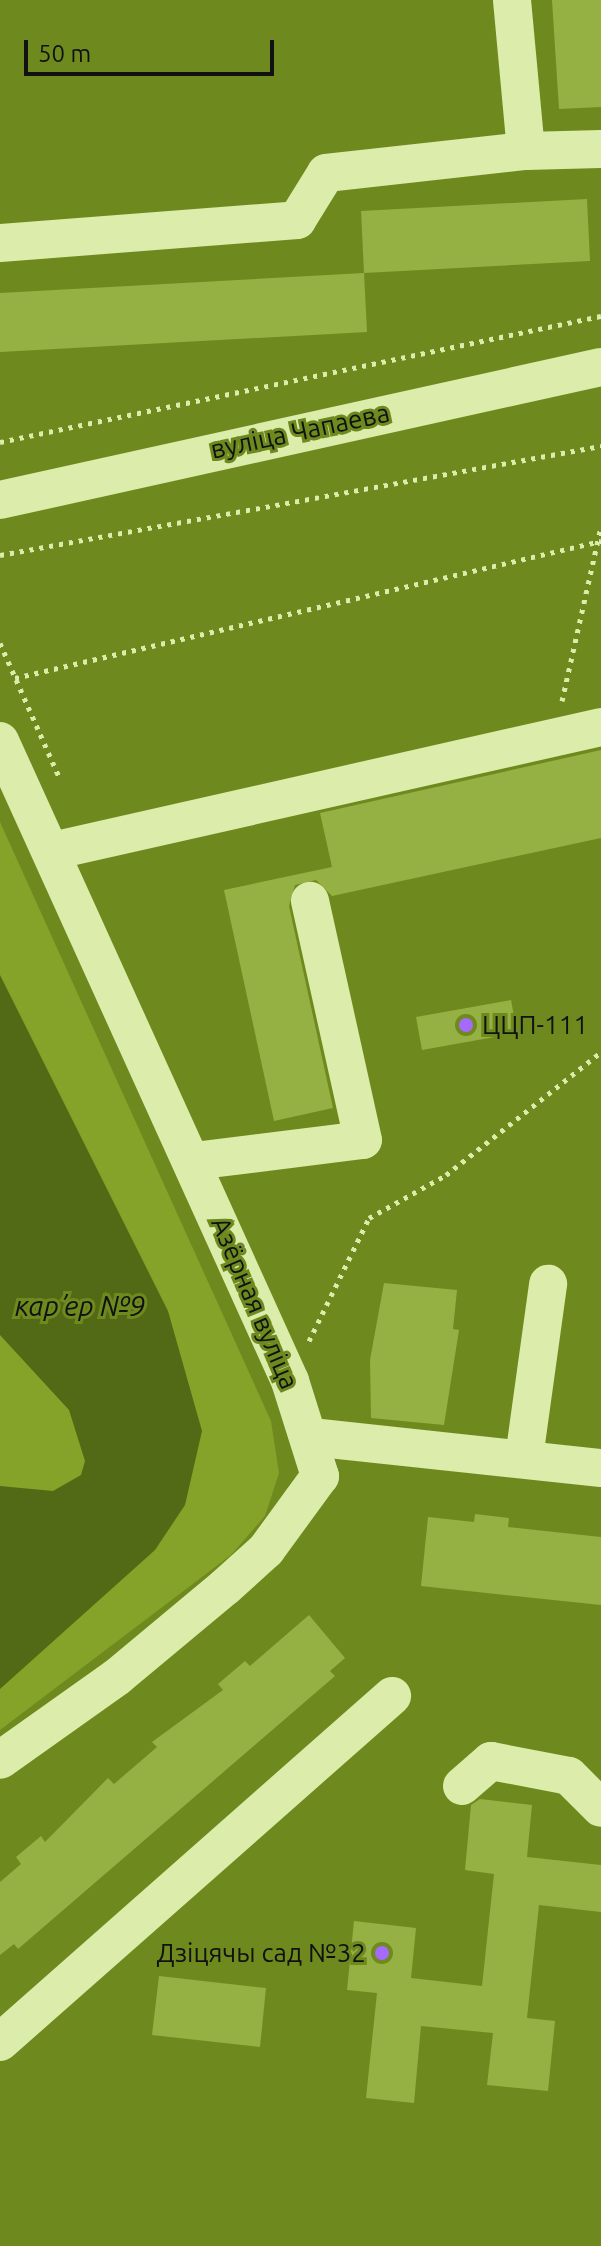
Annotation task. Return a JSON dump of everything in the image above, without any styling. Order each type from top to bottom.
[{"type":"street","points":[[512,0],[526,151]]},
{"type":"street","points":[[0,243],[297,220],[326,173],[526,151],[601,149]]},
{"type":"street","name":"вуліца Чапаева","points":[[0,500],[601,367]]},
{"type":"street","points":[[52,851],[601,727]]},
{"type":"street","name":"Азёрная вуліца","points":[[0,741],[194,1161],[290,1381],[311,1437],[320,1476],[266,1550],[117,1677],[0,1760]]},
{"type":"street","points":[[194,1161],[363,1140],[310,901]]},
{"type":"street","points":[[524,1458],[548,1284]]},
{"type":"street","points":[[311,1437],[601,1468]]},
{"type":"street","points":[[0,2042],[392,1696]]},
{"type":"street","points":[[462,1786],[491,1761],[569,1776],[601,1808]]},
{"type":"path","points":[[0,442],[601,316]]},
{"type":"path","points":[[0,555],[601,446]]},
{"type":"path","points":[[554,737],[601,527]]},
{"type":"path","points":[[15,678],[601,541]]},
{"type":"path","points":[[0,643],[64,788]]},
{"type":"path","points":[[290,1381],[369,1218],[446,1175],[601,1052]]},
{"type":"shaded area","points":[[0,822],[271,1421],[279,1473],[265,1516],[231,1555],[0,1730]]},
{"type":"water","name":"карʼер №9","points":[[0,975],[168,1311],[202,1431],[185,1505],[155,1550],[0,1689],[0,1486],[53,1491],[81,1475],[85,1461],[69,1410],[0,1335]]},
{"type":"building","points":[[552,0],[601,0],[601,107],[559,109]]},
{"type":"building","points":[[587,199],[590,261],[364,273],[361,211]]},
{"type":"building","points":[[364,273],[367,332],[0,352],[0,293]]},
{"type":"building","points":[[601,750],[601,838],[332,896],[316,880],[295,885],[289,906],[333,1108],[274,1121],[224,890],[332,867],[320,813]]},
{"type":"building","name":"ЦЦП-111","points":[[511,1000],[517,1033],[422,1050],[416,1017]]},
{"type":"building","points":[[384,1283],[457,1290],[453,1329],[459,1330],[444,1425],[371,1418],[370,1360]]},
{"type":"building","points":[[475,1514],[509,1518],[508,1527],[601,1537],[601,1605],[421,1586],[428,1517],[474,1522]]},
{"type":"building","points":[[309,1615],[345,1658],[330,1671],[335,1676],[18,1949],[14,1944],[0,1955],[0,1882],[21,1864],[16,1857],[41,1836],[45,1842],[108,1778],[114,1784],[157,1747],[152,1742],[223,1690],[218,1684],[245,1661],[250,1666]]},
{"type":"building","name":"Дзіцячы сад №32","points":[[480,1799],[532,1805],[527,1857],[601,1865],[601,1912],[539,1905],[527,2018],[555,2021],[548,2091],[487,2085],[493,2033],[421,2026],[414,2103],[366,2098],[377,1993],[347,1990],[354,1921],[416,1928],[411,1978],[482,1986],[494,1874],[465,1870],[471,1805]]},
{"type":"building","points":[[159,1976],[266,1988],[260,2047],[152,2035]]},
{"type":"place","name":"ЦЦП-111","points":[[466,1025]]},
{"type":"place","name":"Дзіцячы сад №32","points":[[382,1953]]}]
